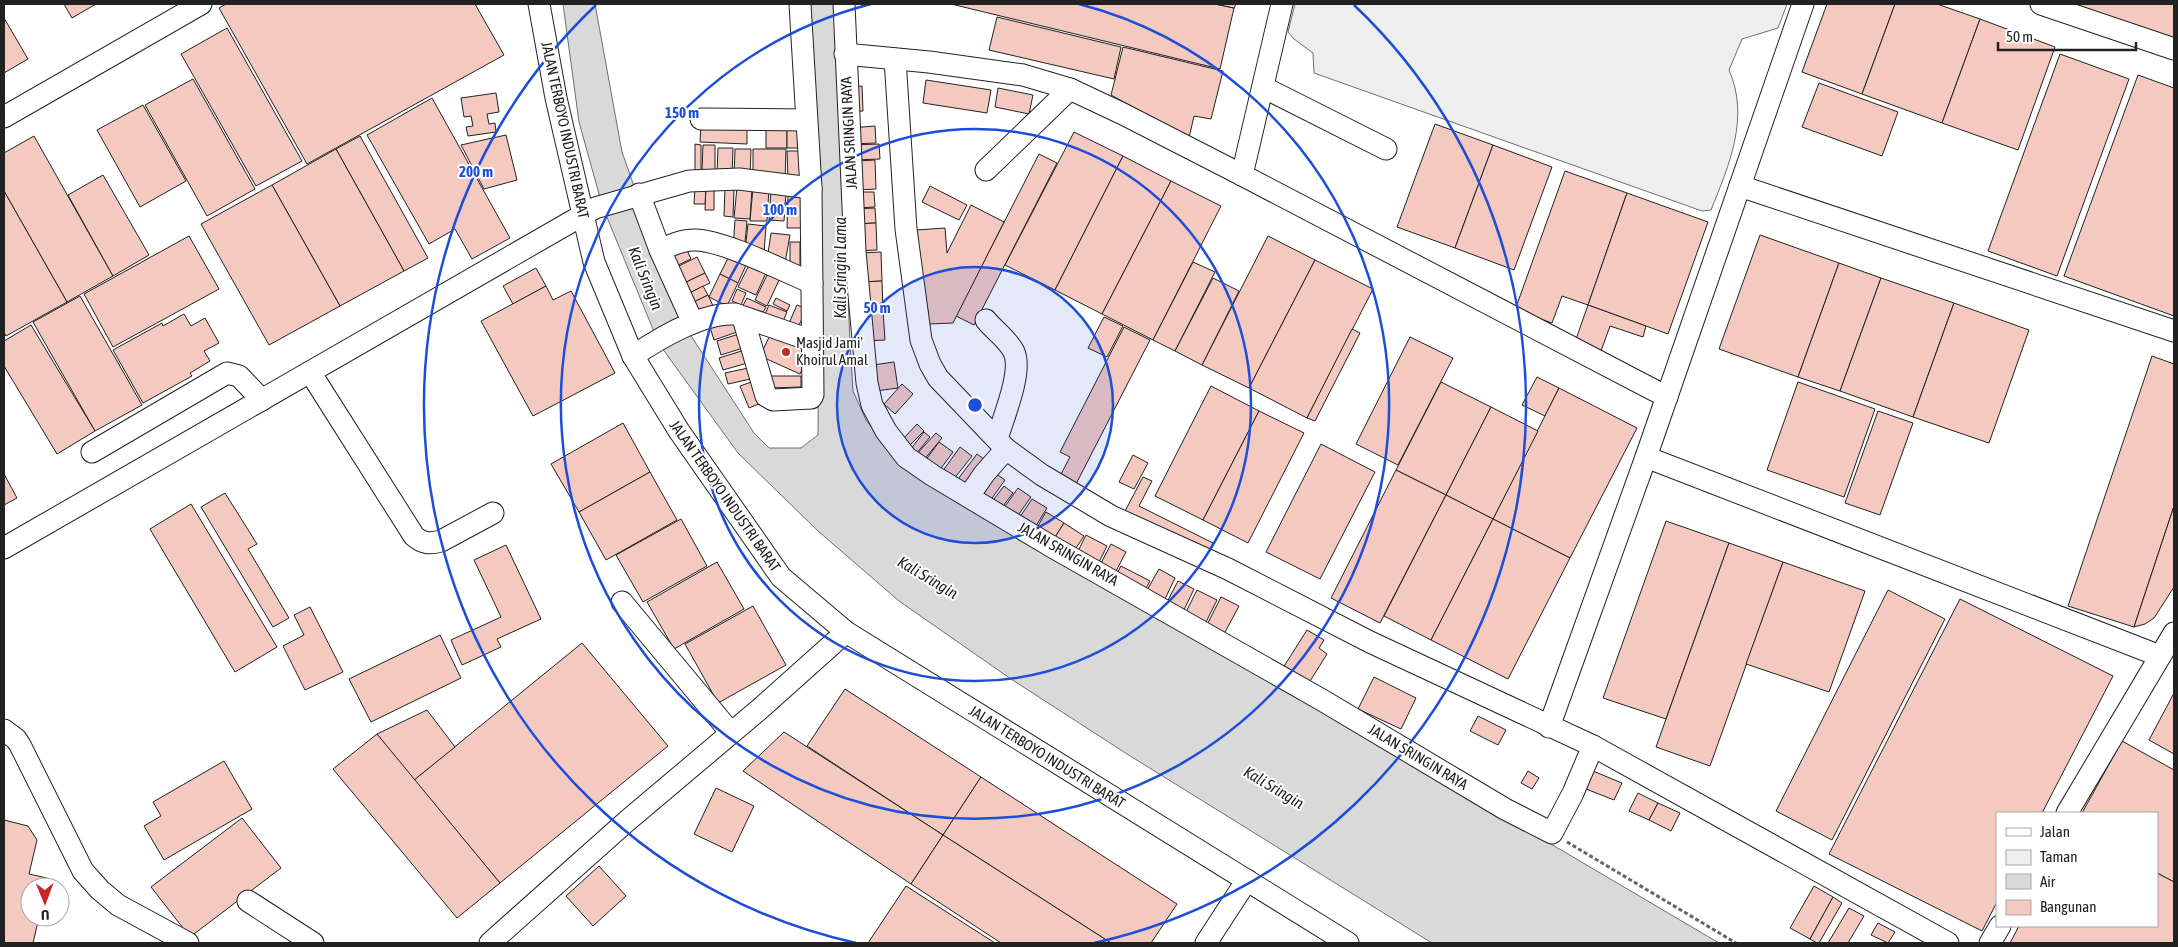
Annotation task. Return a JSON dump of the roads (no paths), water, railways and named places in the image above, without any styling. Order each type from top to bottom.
[{"type":"street","points":[[4,117],[201,4]]},
{"type":"street","name":"JALAN TERBOYO INDUSTRI BARAT","points":[[539,4],[556,98],[589,211],[594,262],[638,353],[679,431],[781,577],[846,632],[1348,943]]},
{"type":"street","points":[[743,318],[766,396],[769,399],[811,398],[813,395],[813,341],[811,188],[800,4]]},
{"type":"street","name":"JALAN SRINGIN RAYA","points":[[844,4],[855,251],[869,395],[886,431],[906,457],[932,475],[1049,545],[1252,659],[1505,809],[1552,833],[1573,793],[1592,746]]},
{"type":"street","points":[[1242,175],[1282,4]]},
{"type":"street","points":[[1549,726],[1646,457],[1803,4]]},
{"type":"street","points":[[2041,4],[2174,49]]},
{"type":"street","points":[[846,54],[895,58],[1023,75],[1070,89],[1242,175],[1667,397]]},
{"type":"street","points":[[895,58],[906,229],[920,340],[938,378],[1001,444],[1042,475],[1111,516],[1228,569],[1370,642],[1592,746],[1948,943]]},
{"type":"street","points":[[1263,87],[1386,149]]},
{"type":"street","points":[[986,170],[1070,89]]},
{"type":"street","points":[[701,119],[806,120]]},
{"type":"street","points":[[4,548],[589,211],[637,195],[689,181],[739,179],[811,188]]},
{"type":"street","points":[[1740,186],[2174,331]]},
{"type":"street","points":[[637,195],[691,324]]},
{"type":"street","points":[[660,250],[686,241],[704,240],[759,260],[812,283]]},
{"type":"street","points":[[638,353],[691,324],[727,314],[734,314],[813,341]]},
{"type":"street","points":[[969,496],[1001,444],[1016,374],[1016,360],[1013,351],[986,320]]},
{"type":"street","points":[[310,372],[409,528],[420,541],[432,543],[441,541],[493,513]]},
{"type":"street","points":[[92,452],[227,373],[239,376],[262,400]]},
{"type":"street","points":[[1646,457],[2160,656]]},
{"type":"street","points":[[622,602],[731,732]]},
{"type":"street","points":[[490,943],[627,821],[761,708],[846,632]]},
{"type":"street","points":[[2068,812],[2174,633]]},
{"type":"street","points":[[4,730],[16,739],[20,745],[83,871],[118,906],[153,933],[188,943]]},
{"type":"street","points":[[1206,943],[1247,880]]},
{"type":"street","points":[[248,901],[313,943]]},
{"type":"street","points":[[1990,943],[1999,927]]},
{"type":"water","points":[[563,4],[595,4],[622,152],[635,189],[601,201],[579,122]]},
{"type":"water","points":[[806,4],[836,4],[853,391],[866,420],[894,457],[1719,943],[1432,943],[1127,754],[1011,679],[899,601],[818,531],[738,453],[662,348],[688,331],[754,433],[769,448],[801,448],[818,435],[820,158],[811,96]]},
{"type":"water","name":"Kali Sringin","points":[[638,200],[684,324],[657,339],[604,210]]},
{"type":"place","name":"Masjid Jami' Khoirul Amal","points":[[786,352]]},
{"type":"water label","name":"Kali Sringin Lama","points":[[840,268]]}]
